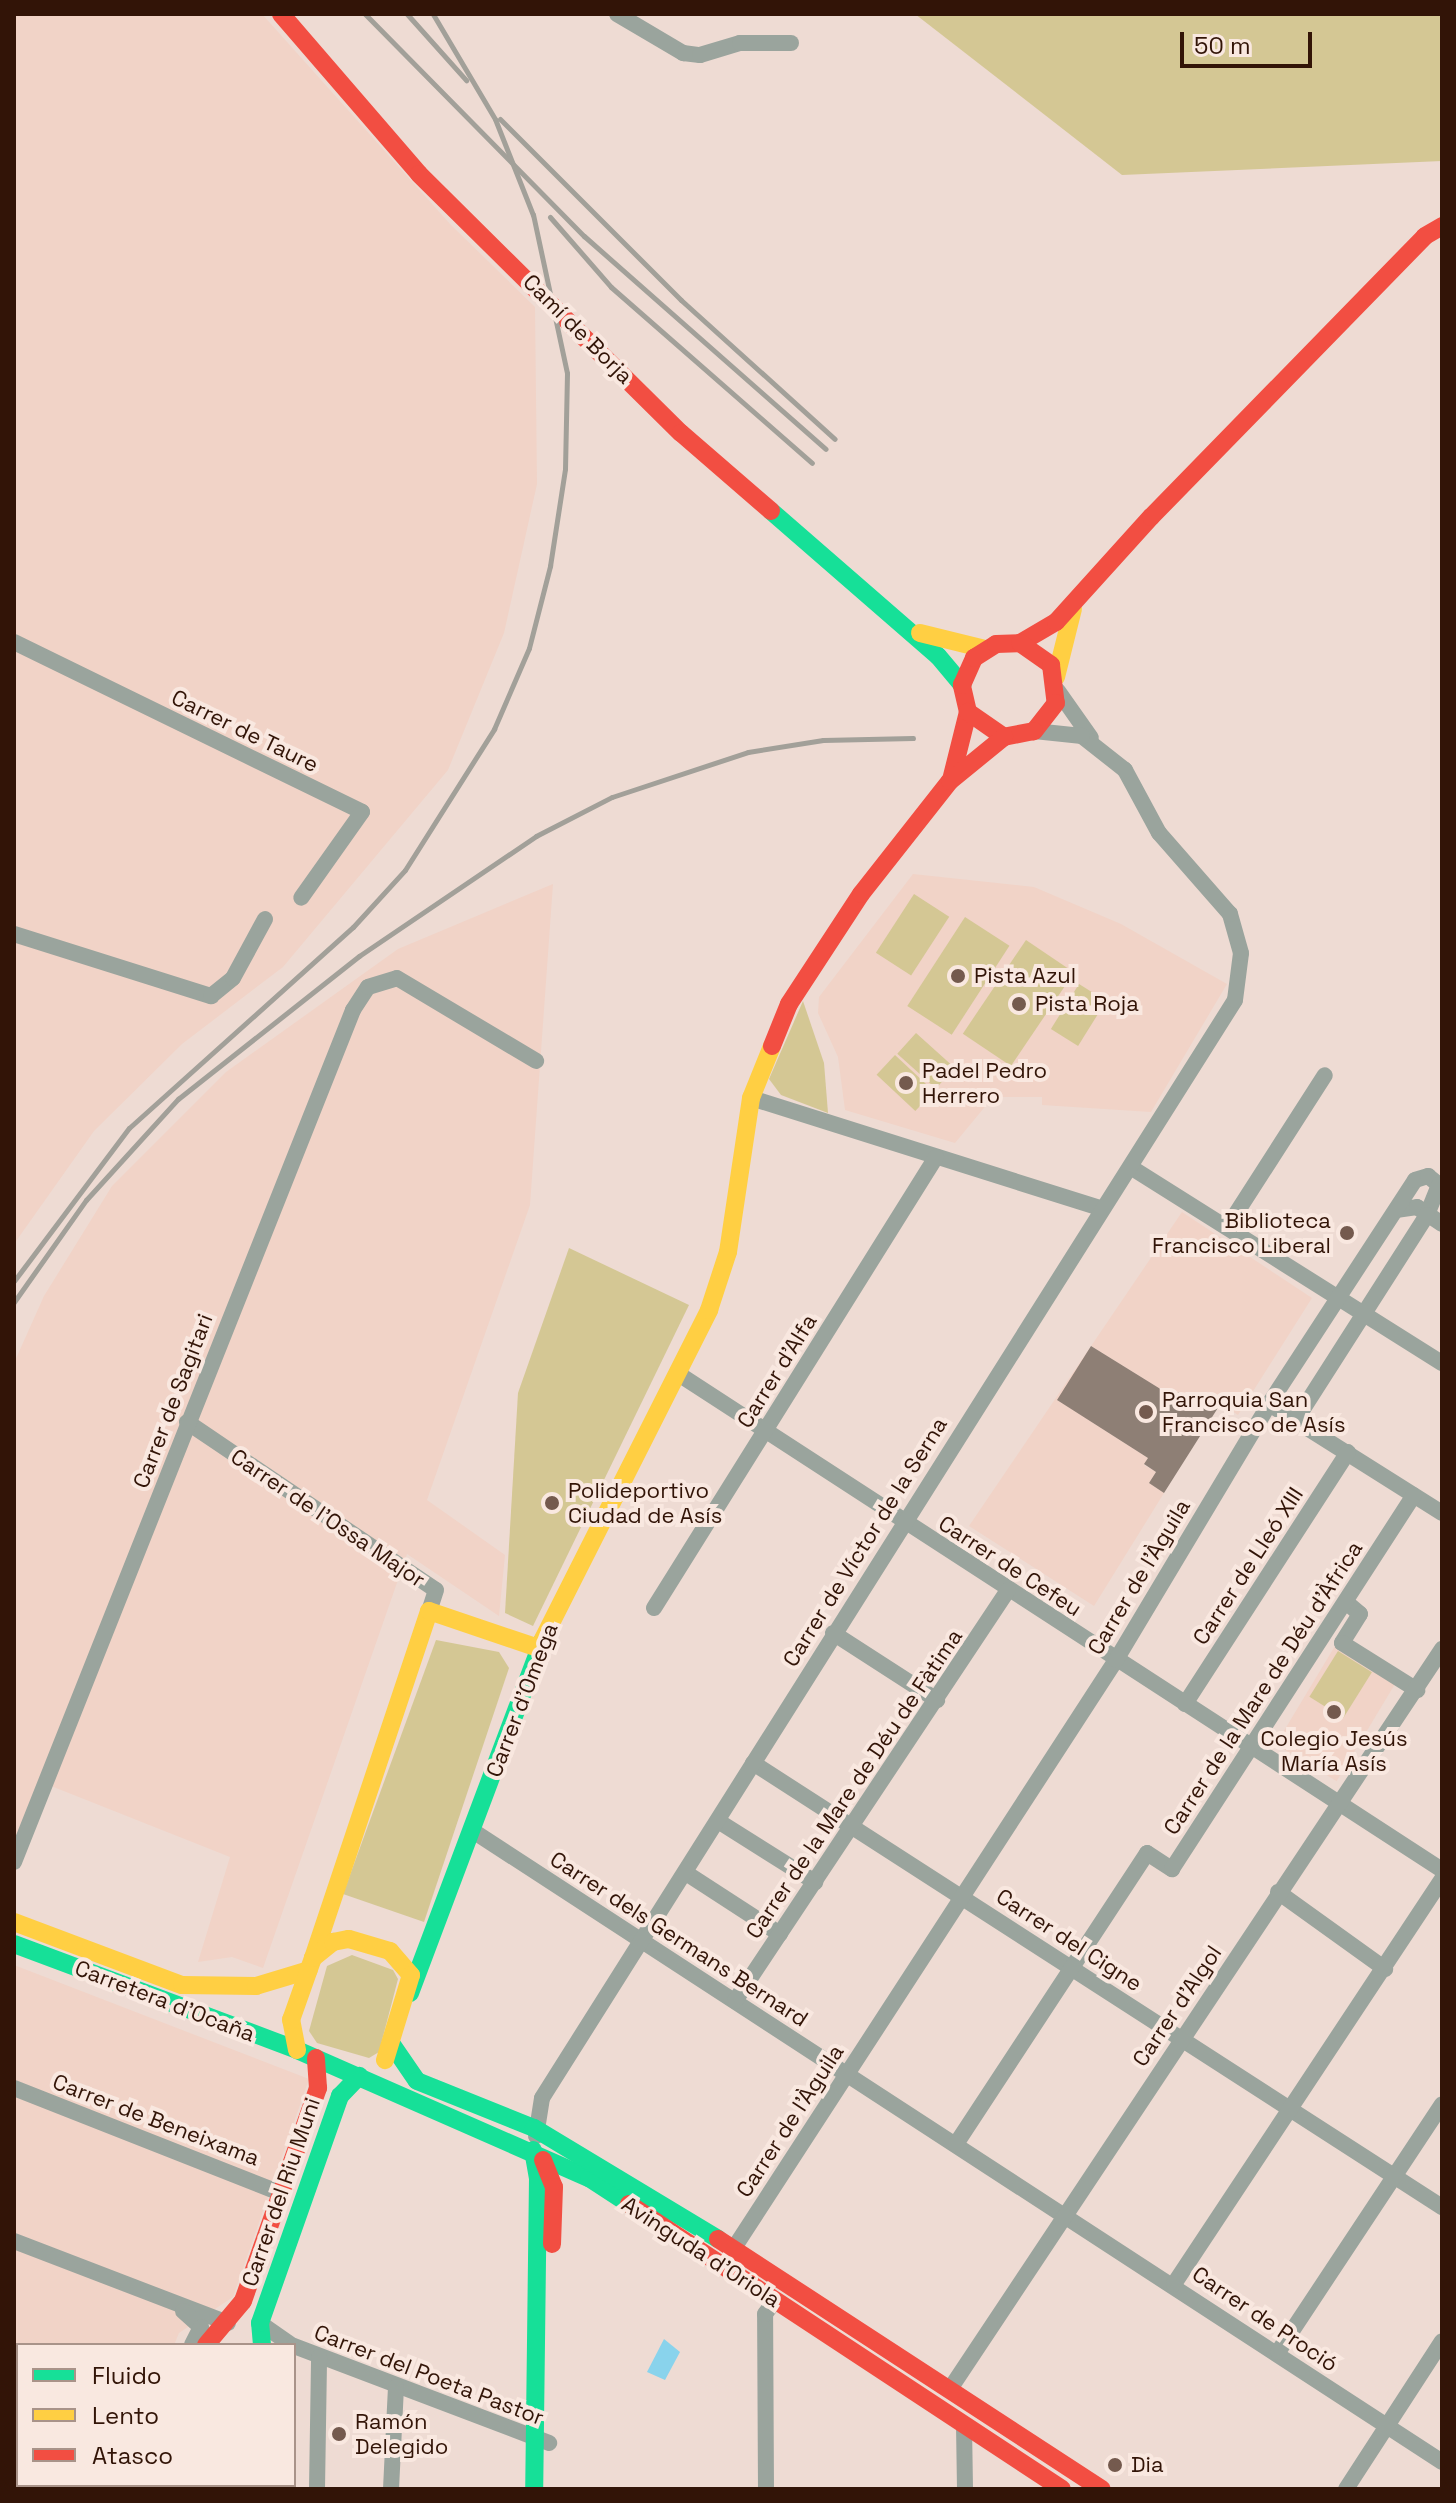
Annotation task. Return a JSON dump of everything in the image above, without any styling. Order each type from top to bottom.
[{"type":"street","name":"Camí de Borja","points":[[281,14],[419,174],[681,433],[898,622],[962,685]]},
{"type":"street","points":[[617,14],[683,53],[700,55],[740,43],[791,43]]},
{"type":"street","points":[[1004,737],[977,724],[968,712],[962,685],[985,649],[1020,643],[1056,622],[1414,247],[1442,226]]},
{"type":"street","points":[[1034,731],[1051,714],[1079,597]]},
{"type":"street","name":"Camí de Borja","points":[[898,622],[950,645],[985,649]]},
{"type":"street","name":"Carrer de Taure","points":[[14,642],[362,812],[301,898]]},
{"type":"street","points":[[1020,643],[1043,655],[1057,684],[1098,745]]},
{"type":"street","points":[[950,781],[968,712]]},
{"type":"street","points":[[950,781],[1004,737],[1034,731],[1072,733],[1098,745]]},
{"type":"street","name":"Carrer de Víctor de la Serna","points":[[534,2128],[542,2098],[644,1942],[901,1522],[1102,1209],[1132,1168],[1228,1014],[1239,982],[1235,929],[1213,889],[1159,833],[1135,784],[1098,745]]},
{"type":"street","name":"Carrer d'Omega","points":[[359,2076],[377,2069],[393,2046],[538,1648],[677,1373],[728,1252],[751,1098],[789,1004],[823,948],[950,781]]},
{"type":"street","points":[[14,934],[211,996],[233,978],[265,919]]},
{"type":"street","name":"Carrer de Sagitari","points":[[14,1862],[353,1010],[368,987],[397,978],[536,1061]]},
{"type":"street","points":[[1228,1226],[1325,1075]]},
{"type":"street","points":[[751,1098],[1102,1209]]},
{"type":"street","name":"Carrer d'Alfa","points":[[654,1608],[936,1157]]},
{"type":"street","points":[[1132,1168],[1442,1363]]},
{"type":"street","name":"Carrer de l'Àguila","points":[[734,2248],[1116,1660],[1269,1404],[1421,1174],[1439,1185],[1427,1215],[1298,1417]]},
{"type":"street","points":[[1396,1210],[1409,1205],[1442,1224]]},
{"type":"street","name":"Carrer de Cefeu","points":[[677,1373],[764,1433],[1442,1870]]},
{"type":"street","points":[[1269,1404],[1298,1417],[1442,1513]]},
{"type":"street","name":"Carrer de l'Ossa Major","points":[[187,1422],[436,1590],[429,1611],[538,1648]]},
{"type":"street","name":"Carrer de Lleó XIII","points":[[1185,1704],[1348,1452]]},
{"type":"street","name":"Carrer de la Mare de Déu d'Àfrica","points":[[956,2144],[1147,1853],[1172,1869],[1248,1746],[1347,1603],[1414,1495]]},
{"type":"street","name":"Carrer de la Mare de Déu de Fàtima","points":[[735,2001],[1008,1590]]},
{"type":"street","points":[[1347,1603],[1360,1614],[1342,1643],[1417,1690]]},
{"type":"street","points":[[297,2050],[291,2020],[429,1611]]},
{"type":"street","points":[[833,1633],[937,1700]]},
{"type":"street","name":"Carrer d'Algol","points":[[950,2389],[1278,1892],[1342,1806],[1442,1649]]},
{"type":"street","name":"Carrer del Cigne","points":[[753,1763],[1442,2207]]},
{"type":"street","points":[[718,1821],[815,1882]]},
{"type":"street","name":"Carrer dels Germans Bernard","points":[[473,1831],[1063,2214]]},
{"type":"street","points":[[686,1873],[780,1934]]},
{"type":"street","points":[[1174,2284],[1442,1879]]},
{"type":"street","points":[[1278,1892],[1385,1969]]},
{"type":"street","name":"Carretera d'Ocaña","points":[[14,1922],[182,1985],[256,1986],[311,1964]]},
{"type":"street","points":[[311,1964],[333,1942],[375,1946],[406,1963],[410,1993]]},
{"type":"street","name":"Carretera d'Ocaña","points":[[14,1944],[316,2058]]},
{"type":"street","name":"Avinguda d'Oriola","points":[[393,2046],[417,2081],[534,2128],[734,2248],[1102,2489]]},
{"type":"street","name":"Avinguda d'Oriola","points":[[316,2058],[570,2169],[1062,2489]]},
{"type":"street","name":"Carrer del Riu Muni","points":[[208,2343],[228,2323],[243,2301],[318,2088],[316,2058]]},
{"type":"street","name":"Carrer del Riu Muni","points":[[261,2337],[340,2096],[359,2076]]},
{"type":"street","name":"Carrer de Beneixama","points":[[14,2088],[281,2193]]},
{"type":"street","points":[[1278,2352],[1442,2104]]},
{"type":"street","points":[[534,2128],[542,2443],[549,2489]]},
{"type":"street","points":[[534,2489],[542,2443],[554,2187],[536,2152]]},
{"type":"street","points":[[554,2187],[570,2169]]},
{"type":"street","name":"Carrer de Proció","points":[[1063,2214],[1442,2462]]},
{"type":"street","points":[[14,2241],[261,2337]]},
{"type":"street","points":[[766,2489],[765,2314],[775,2300]]},
{"type":"street","points":[[176,2305],[201,2327],[193,2343]]},
{"type":"street","name":"Carrer del Poeta Pastor","points":[[261,2337],[282,2343]]},
{"type":"street","points":[[1346,2489],[1442,2341]]},
{"type":"street","name":"Carrer del Poeta Pastor","points":[[296,2347],[542,2443]]},
{"type":"street","points":[[317,2489],[319,2357]]},
{"type":"street","points":[[391,2489],[396,2387]]},
{"type":"street","points":[[964,2425],[965,2489]]},
{"type":"shaded area","points":[[14,14],[262,14],[450,224],[535,307],[537,484],[504,633],[448,770],[283,967],[182,1044],[94,1131],[14,1244]]},
{"type":"shaded area","points":[[915,14],[1442,14],[1442,161],[1122,175]]},
{"type":"shaded area","points":[[913,874],[1034,887],[1121,924],[1227,984],[1151,1112],[1042,1105],[1042,1097],[993,1097],[955,1143],[845,1110],[838,1057],[818,1013],[819,997]]},
{"type":"shaded area","points":[[553,884],[530,1205],[427,1500],[505,1555],[499,1616],[407,1554],[263,1968],[232,1957],[198,1962],[230,1857],[46,1784],[14,1862],[14,1363],[44,1296],[112,1186],[226,1072],[398,949]]},
{"type":"shaded area","points":[[914,894],[949,917],[911,976],[876,953]]},
{"type":"shaded area","name":"Pista Azul","points":[[965,917],[1009,946],[952,1035],[907,1006]]},
{"type":"shaded area","name":"Pista Roja","points":[[1026,940],[1074,972],[1011,1066],[963,1034]]},
{"type":"shaded area","points":[[1079,984],[1106,1001],[1078,1046],[1051,1029]]},
{"type":"shaded area","points":[[803,1001],[824,1063],[828,1113],[781,1095],[769,1079]]},
{"type":"shaded area","points":[[916,1033],[955,1068],[936,1089],[897,1054]]},
{"type":"shaded area","name":"Padel Pedro Herrero","points":[[895,1055],[934,1091],[915,1111],[877,1075]]},
{"type":"shaded area","points":[[1182,1212],[1312,1298],[1238,1415],[1204,1393],[1198,1404],[1179,1392],[1175,1398],[1091,1346]]},
{"type":"shaded area","name":"Polideportivo Ciudad de Asís","points":[[569,1248],[689,1305],[533,1626],[505,1613],[518,1393]]},
{"type":"shaded area","points":[[1090,1347],[1059,1401],[1148,1458],[1144,1465],[1156,1472],[1149,1483],[1164,1493],[1094,1606],[969,1526]]},
{"type":"shaded area","points":[[436,1640],[499,1652],[509,1668],[424,1922],[343,1894]]},
{"type":"shaded area","name":"Colegio Jesús María Asís","points":[[1335,1646],[1396,1683],[1337,1781],[1276,1745]]},
{"type":"shaded area","points":[[1338,1651],[1372,1672],[1343,1718],[1309,1697]]},
{"type":"shaded area","points":[[352,1955],[393,1970],[398,1979],[379,2052],[369,2058],[317,2043],[309,2031],[327,1966]]},
{"type":"shaded area","points":[[14,1965],[309,2079],[233,2297],[179,2333],[175,2343],[16,2343],[16,2487],[120,2489],[14,2489]]},
{"type":"water","points":[[664,2339],[680,2352],[665,2380],[647,2372]]},
{"type":"building","name":"Parroquia San Francisco de Asís","points":[[1091,1346],[1175,1398],[1178,1392],[1198,1404],[1204,1393],[1221,1403],[1164,1493],[1149,1483],[1156,1472],[1144,1464],[1148,1458],[1057,1400]]},
{"type":"railway","points":[[365,14],[584,236],[826,449]]},
{"type":"railway","points":[[407,14],[466,80]]},
{"type":"railway","points":[[14,1281],[129,1128],[353,927],[405,870],[494,729],[529,648],[550,566],[565,469],[567,373],[533,215],[495,119],[433,14]]},
{"type":"railway","points":[[500,119],[681,300],[835,439]]},
{"type":"railway","points":[[550,217],[611,287],[812,463]]},
{"type":"railway","points":[[14,1302],[86,1200],[178,1099],[359,956],[536,836],[612,797],[748,752],[823,740],[913,738]]},
{"type":"traffic: fast","points":[[771,511],[938,656],[962,685]]},
{"type":"traffic: fast","points":[[410,1993],[542,1641]]},
{"type":"traffic: fast","points":[[14,1944],[297,2050],[589,2178],[629,2204]]},
{"type":"traffic: fast","points":[[393,2046],[417,2081],[534,2128],[718,2239]]},
{"type":"traffic: fast","points":[[262,2343],[260,2323],[340,2096],[359,2076]]},
{"type":"traffic: fast","points":[[533,2150],[538,2178],[534,2489]]},
{"type":"traffic: slow","points":[[1056,677],[1073,609]]},
{"type":"traffic: slow","points":[[920,633],[985,649]]},
{"type":"traffic: slow","points":[[542,1641],[709,1310],[728,1252],[751,1098],[772,1046]]},
{"type":"traffic: slow","points":[[313,1958],[429,1611],[538,1648]]},
{"type":"traffic: slow","points":[[14,1922],[182,1985],[256,1986],[309,1970]]},
{"type":"traffic: slow","points":[[297,2050],[291,2020],[313,1958],[333,1942],[349,1939],[390,1951],[411,1975],[385,2060]]},
{"type":"traffic: jam","points":[[281,14],[419,174],[681,433],[771,511]]},
{"type":"traffic: jam","points":[[1020,643],[1056,622],[1151,517],[1425,236],[1442,226]]},
{"type":"traffic: jam","points":[[952,776],[968,712],[962,685],[974,658],[996,644],[1020,643],[1051,665],[1056,703],[1034,731],[1004,737],[968,712]]},
{"type":"traffic: jam","points":[[772,1046],[789,1004],[861,894],[950,781],[1004,737]]},
{"type":"traffic: jam","points":[[208,2343],[243,2301],[318,2088],[316,2058]]},
{"type":"traffic: jam","points":[[543,2160],[554,2187],[552,2244]]},
{"type":"traffic: jam","points":[[629,2204],[1062,2489]]},
{"type":"traffic: jam","points":[[718,2239],[1102,2489]]},
{"type":"place","name":"Pista Azul","points":[[958,976]]},
{"type":"place","name":"Pista Roja","points":[[1019,1004]]},
{"type":"place","name":"Padel Pedro Herrero","points":[[906,1083]]},
{"type":"place","name":"Biblioteca Francisco Liberal","points":[[1347,1233]]},
{"type":"place","name":"Parroquia San Francisco de Asís","points":[[1146,1412]]},
{"type":"place","name":"Polideportivo Ciudad de Asís","points":[[552,1503]]},
{"type":"place","name":"Colegio Jesús María Asís","points":[[1334,1712]]},
{"type":"place","name":"Ramón Delegido","points":[[339,2434]]},
{"type":"place","name":"Dia","points":[[1115,2465]]}]
